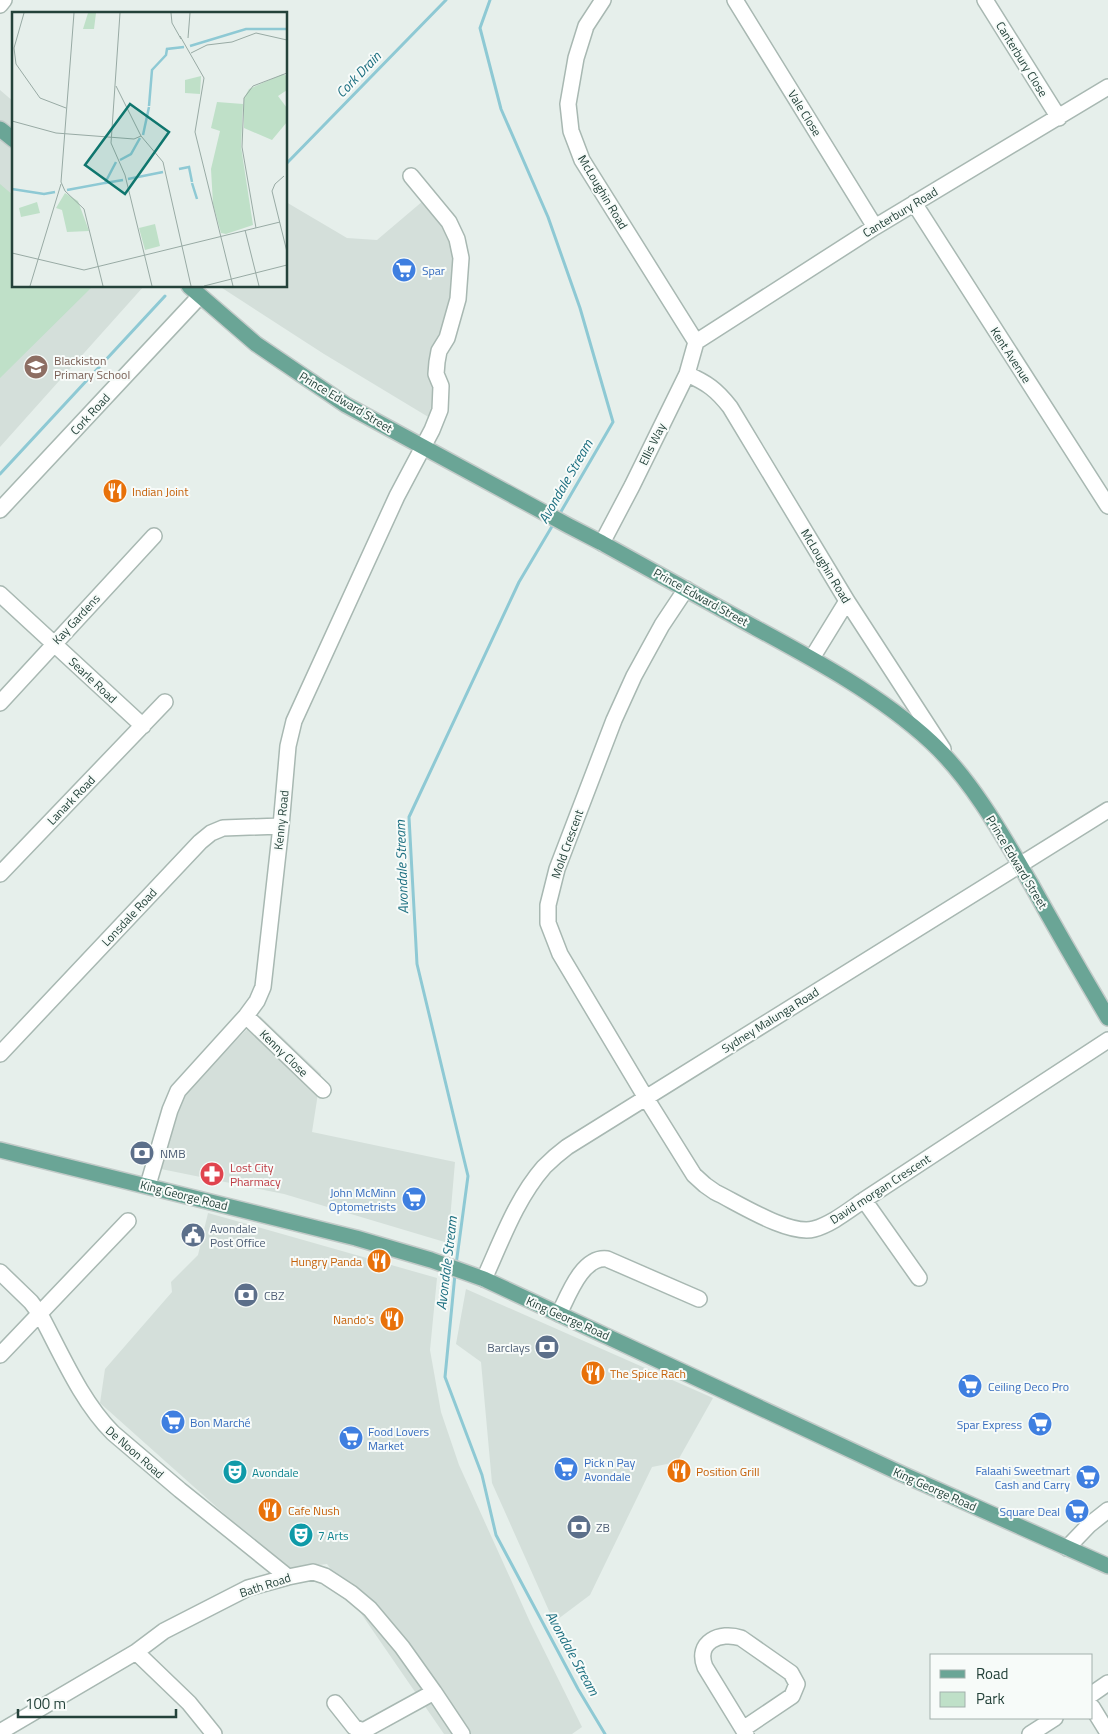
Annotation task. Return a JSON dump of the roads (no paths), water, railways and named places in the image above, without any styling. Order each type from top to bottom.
[{"type":"main road","points":[[0,129],[12,138]]},
{"type":"main road","name":"Prince Edward Street","points":[[195,291],[256,344],[346,405],[602,542],[812,658],[907,722],[932,743],[956,770],[997,828],[1108,1018]]},
{"type":"main road","name":"King George Road","points":[[0,1150],[148,1185],[356,1238],[431,1260],[484,1279],[902,1474],[1108,1566]]},
{"type":"street","points":[[0,5],[4,0]]},
{"type":"street","name":"McLoughin Road","points":[[602,0],[586,26],[576,58],[568,104],[571,131],[582,160],[696,342]]},
{"type":"street","name":"Vale Close","points":[[735,0],[876,227]]},
{"type":"street","name":"Canterbury Close","points":[[985,0],[1059,118]]},
{"type":"street","name":"Canterbury Road","points":[[696,342],[914,203],[1108,87]]},
{"type":"street","name":"Kenny Road","points":[[148,1185],[170,1110],[178,1091],[246,1016],[257,1001],[263,987],[288,746],[294,721],[397,496],[440,410],[441,386],[436,374],[437,362],[439,350],[447,338],[458,299],[460,258],[457,239],[449,222],[411,176]]},
{"type":"street","name":"Kent Avenue","points":[[914,203],[1108,506]]},
{"type":"street","name":"Cork Road","points":[[0,510],[195,291]]},
{"type":"street","name":"Ellis Way","points":[[602,542],[687,374],[696,342]]},
{"type":"street","name":"McLoughin Road","points":[[687,374],[706,383],[718,392],[730,407],[847,601],[956,770]]},
{"type":"street","name":"Kay Gardens","points":[[0,703],[154,536]]},
{"type":"street","name":"Mold Crescent","points":[[646,1098],[560,954],[548,923],[548,905],[557,869],[614,720],[634,676],[662,625],[686,589]]},
{"type":"street","name":"Searle Road","points":[[0,594],[143,726]]},
{"type":"street","points":[[812,658],[847,601]]},
{"type":"street","name":"Lanark Road","points":[[0,874],[165,702]]},
{"type":"street","name":"Sydney Malunga Road","points":[[484,1279],[518,1206],[545,1167],[567,1146],[1108,810]]},
{"type":"street","name":"Lonsdale Road","points":[[0,1054],[200,842],[211,833],[223,828],[281,826]]},
{"type":"street","name":"Kenny Close","points":[[246,1016],[323,1090]]},
{"type":"street","name":"David morgan Crescent","points":[[646,1098],[694,1175],[705,1185],[784,1226],[800,1230],[813,1229],[825,1225],[1108,1040]]},
{"type":"street","points":[[864,1200],[919,1278]]},
{"type":"street","points":[[0,1355],[128,1221]]},
{"type":"street","points":[[559,1314],[579,1275],[602,1259],[607,1259],[699,1299]]},
{"type":"street","name":"De Noon Road","points":[[0,1272],[31,1302],[40,1314],[86,1399],[102,1423],[180,1490],[288,1576]]},
{"type":"street","points":[[1067,1548],[1089,1525],[1108,1510]]},
{"type":"street","name":"Bath Road","points":[[0,1732],[136,1652],[164,1631],[248,1588],[288,1576],[313,1572],[325,1576],[351,1593],[370,1609],[402,1647],[462,1734]]},
{"type":"street","points":[[732,1635],[741,1638],[791,1673],[797,1684],[792,1696],[745,1732],[702,1659],[702,1650],[711,1640],[719,1637],[732,1635]]},
{"type":"street","points":[[136,1652],[189,1703],[214,1734]]},
{"type":"street","points":[[1093,1693],[1108,1683]]},
{"type":"street","points":[[335,1703],[354,1727],[363,1731],[434,1692]]},
{"type":"street","points":[[1093,1709],[1108,1733]]},
{"type":"street","points":[[1030,1734],[1053,1719]]},
{"type":"waterway","name":"Cork Drain","points":[[288,162],[446,0]]},
{"type":"waterway","name":"Avondale Stream","points":[[490,0],[480,28],[501,109],[548,217],[580,308],[613,422],[559,515]]},
{"type":"waterway","name":"Cork Drain","points":[[0,474],[165,296]]},
{"type":"waterway","name":"Avondale Stream","points":[[456,1265],[468,1176],[417,964],[409,817],[519,582],[554,523]]},
{"type":"waterway","name":"Avondale Stream","points":[[455,1274],[445,1377],[482,1475],[496,1535],[578,1689],[605,1734]]},
{"type":"place","name":"Spar","points":[[404,270]]},
{"type":"place","name":"Blackiston Primary School","points":[[36,367]]},
{"type":"place","name":"Indian Joint","points":[[115,491]]},
{"type":"place","name":"NMB","points":[[142,1153]]},
{"type":"place","name":"Lost City Pharmacy","points":[[212,1174]]},
{"type":"place","name":"John McMinn Optometrists","points":[[414,1199]]},
{"type":"place","name":"Avondale Post Office","points":[[193,1235]]},
{"type":"place","name":"Hungry Panda","points":[[379,1261]]},
{"type":"place","name":"CBZ","points":[[246,1295]]},
{"type":"place","name":"Nando's","points":[[392,1319]]},
{"type":"place","name":"Barclays","points":[[547,1347]]},
{"type":"place","name":"The Spice Rach","points":[[593,1373]]},
{"type":"place","name":"Ceiling Deco Pro","points":[[970,1386]]},
{"type":"place","name":"Bon Marché","points":[[173,1422]]},
{"type":"place","name":"Spar Express","points":[[1040,1424]]},
{"type":"place","name":"Food Lovers Market","points":[[351,1438]]},
{"type":"place","name":"Pick n Pay Avondale","points":[[566,1469]]},
{"type":"place","name":"Position Grill","points":[[679,1471]]},
{"type":"place","name":"Avondale","points":[[235,1472]]},
{"type":"place","name":"Falaahi Sweetmart Cash and Carry","points":[[1088,1477]]},
{"type":"place","name":"Cafe Nush","points":[[270,1510]]},
{"type":"place","name":"Square Deal","points":[[1077,1511]]},
{"type":"place","name":"ZB","points":[[579,1527]]},
{"type":"place","name":"7 Arts","points":[[301,1535]]}]
